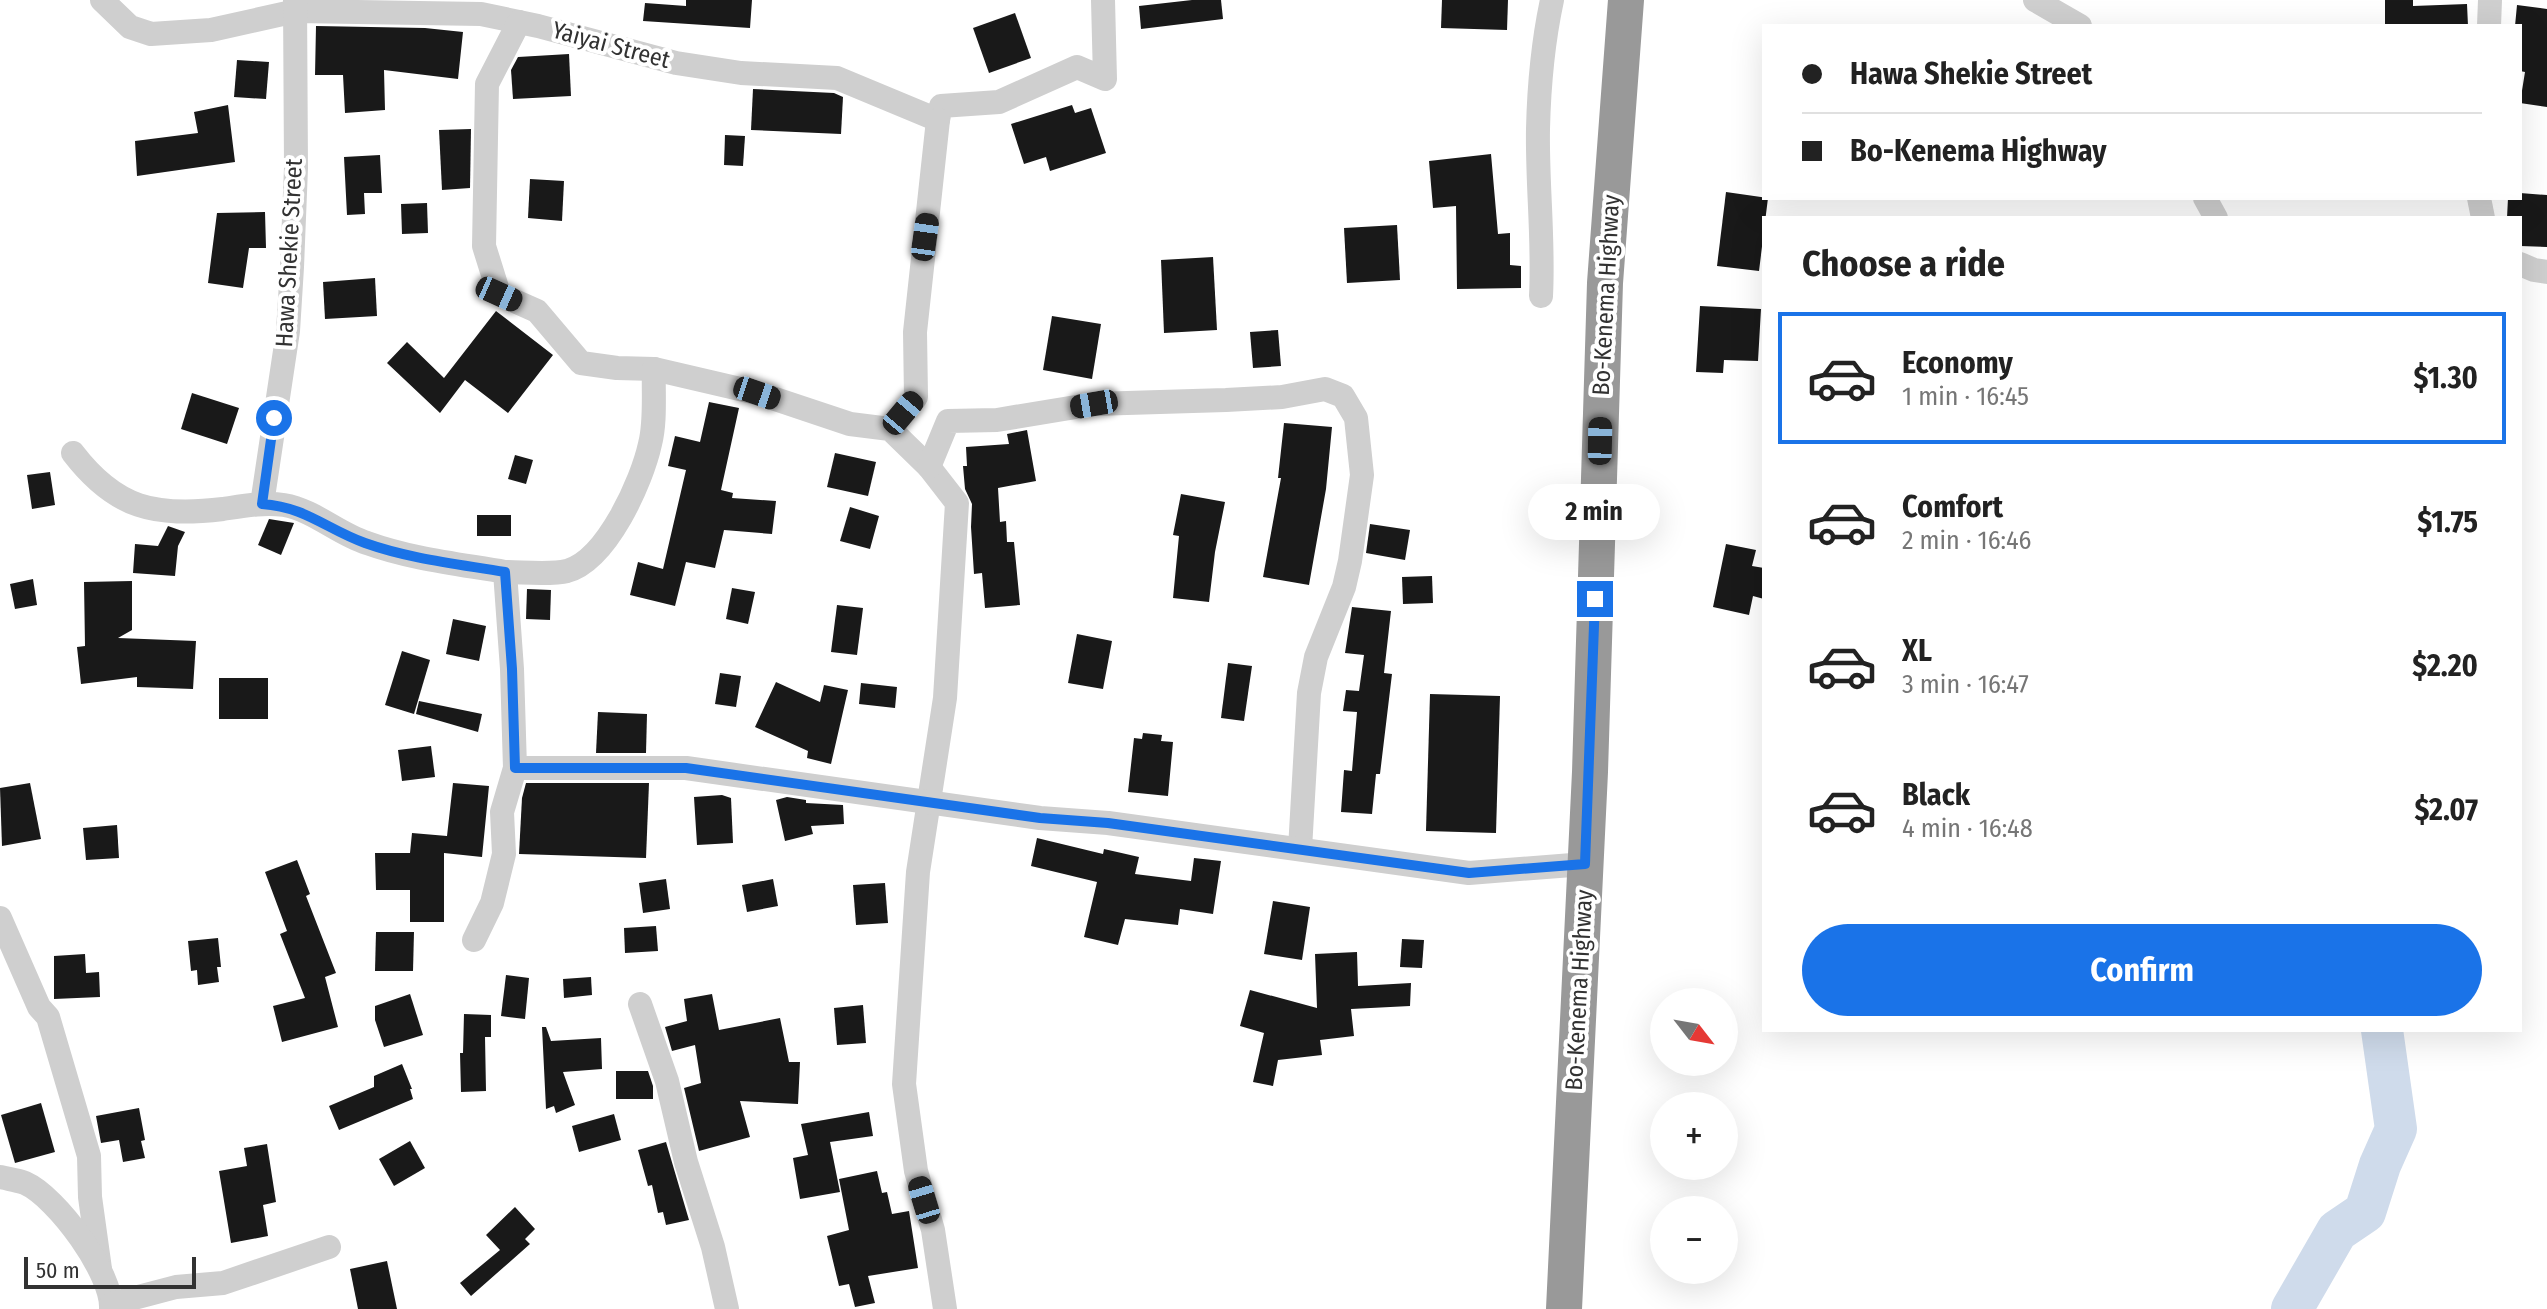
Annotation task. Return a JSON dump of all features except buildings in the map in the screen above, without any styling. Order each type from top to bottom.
[{"type":"highway","name":"Bo-Kenema Highway","points":[[1564,1309],[1590,772],[1605,283],[1626,0]]},
{"type":"street","name":"Yaiyai Street","points":[[102,0],[130,27],[151,34],[211,30],[295,5],[481,14],[676,63],[741,73],[837,78],[938,120]]},
{"type":"street","points":[[890,429],[916,397],[915,332],[941,106],[999,102],[1077,67],[1105,79],[1103,0]]},
{"type":"street","points":[[1541,296],[1543,257],[1538,128],[1545,31],[1552,0]]},
{"type":"street","points":[[2035,0],[2077,24]]},
{"type":"street","points":[[2489,24],[2490,0]]},
{"type":"street","name":"Hawa Shekie Street","points":[[262,504],[290,305],[296,168],[295,5]]},
{"type":"street","points":[[519,22],[487,84],[484,246],[499,294],[537,311],[581,363],[654,369],[757,393],[850,424],[890,429],[929,467],[957,503],[945,698],[918,872],[904,1084],[916,1171],[933,1230],[945,1309]]},
{"type":"street","points":[[2522,265],[2547,272]]},
{"type":"street","points":[[73,453],[90,475],[115,495],[150,510],[183,514],[262,504],[285,505],[307,513],[342,534],[408,555],[505,572],[568,571],[593,554],[614,530],[635,490],[651,442],[654,369]]},
{"type":"street","points":[[916,397],[948,421],[997,420],[1094,404],[1282,397],[1325,389],[1343,396],[1356,418],[1362,475],[1344,587],[1316,657],[1309,693],[1300,849]]},
{"type":"street","points":[[929,467],[948,421]]},
{"type":"street","points":[[474,940],[492,903],[504,854],[502,812],[515,768],[505,572]]},
{"type":"street","points":[[515,768],[686,768],[1040,818],[1108,823],[1469,873],[1585,864]]},
{"type":"street","points":[[0,918],[39,1007],[48,1017],[89,1156],[90,1197],[100,1269]]},
{"type":"street","points":[[640,1004],[667,1081],[727,1309]]},
{"type":"street","points":[[0,1177],[26,1183],[62,1212],[106,1279],[111,1306],[176,1287],[223,1283],[329,1247]]},
{"type":"waterway","points":[[2292,1309],[2337,1231],[2365,1212],[2396,1129],[2382,1032]]},
{"type":"route","points":[[274,418],[262,504],[285,505],[307,513],[342,534],[388,550],[505,572],[515,768],[686,768],[741,774],[1040,818],[1108,823],[1469,873],[1585,864],[1595,599]]}]
